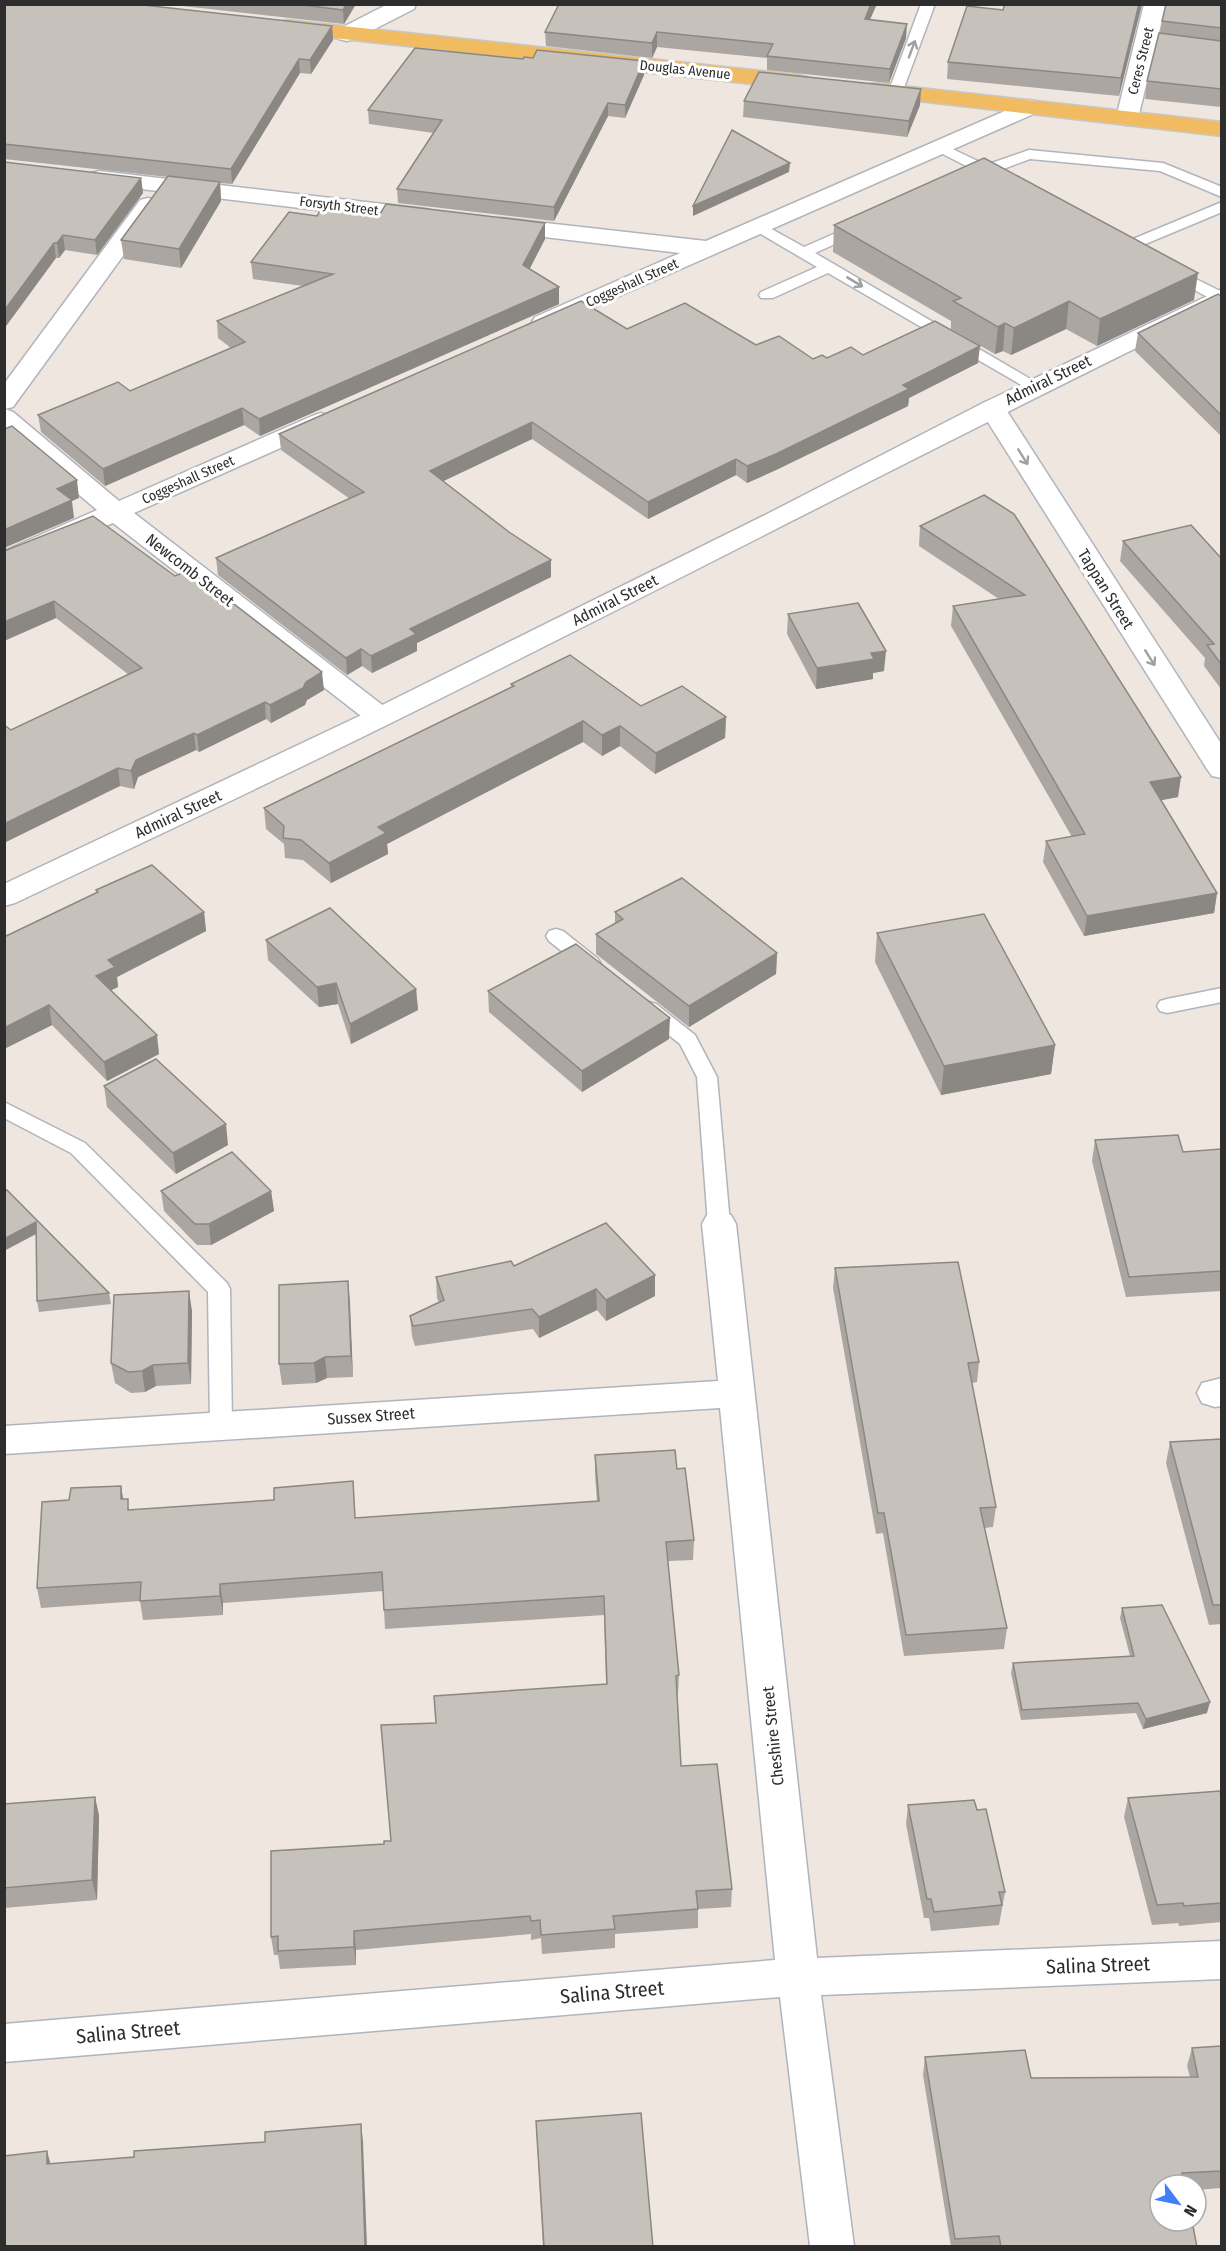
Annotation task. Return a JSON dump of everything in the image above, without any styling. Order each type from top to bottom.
[{"type":"main road","name":"Douglas Avenue","points":[[265,25],[824,85]]},
{"type":"main road","points":[[860,89],[1221,129]]},
{"type":"street","points":[[347,34],[406,4]]},
{"type":"street","name":"Ceres Street","points":[[1127,117],[1150,44],[1155,4]]},
{"type":"street","name":"Coggeshall Street","points":[[525,331],[1030,107]]},
{"type":"street","name":"Forsyth Street","points":[[72,175],[447,219]]},
{"type":"street","points":[[4,402],[162,186]]},
{"type":"street","points":[[483,223],[709,249]]},
{"type":"street","name":"Admiral Street","points":[[4,896],[381,717],[778,519],[992,408],[1220,297]]},
{"type":"street","name":"Tappan Street","points":[[992,408],[1221,769]]},
{"type":"street","name":"Coggeshall Street","points":[[4,561],[342,412]]},
{"type":"street","name":"Newcomb Street","points":[[4,417],[116,512],[381,717]]},
{"type":"street","name":"Cheshire Street","points":[[719,1224],[798,1977],[832,2247]]},
{"type":"street","name":"Sussex Street","points":[[4,1440],[738,1393]]},
{"type":"street","name":"Salina Street","points":[[4,2043],[798,1977],[1221,1960]]},
{"type":"lane","points":[[895,93],[928,4]]},
{"type":"lane","points":[[940,147],[1005,182]]},
{"type":"lane","points":[[953,185],[985,170],[1029,154],[1163,167],[1221,193]]},
{"type":"lane","points":[[1220,297],[1121,245],[1221,206]]},
{"type":"lane","points":[[805,252],[868,223]]},
{"type":"lane","points":[[759,227],[1036,387]]},
{"type":"lane","points":[[767,296],[829,267]]},
{"type":"lane","points":[[556,936],[609,978]]},
{"type":"lane","points":[[1167,1006],[1221,995]]},
{"type":"lane","points":[[636,999],[688,1040],[707,1077],[719,1224]]},
{"type":"lane","points":[[4,1108],[78,1148],[219,1289],[222,1426]]},
{"type":"building","points":[[4,4],[134,4],[332,26],[310,60],[299,59],[231,169],[4,144]]},
{"type":"building","points":[[295,4],[346,4],[343,10]]},
{"type":"building","points":[[559,4],[871,4],[865,19],[907,24],[890,69],[767,56],[773,44],[657,32],[652,43],[545,32]]},
{"type":"building","points":[[1005,4],[1139,4],[1121,78],[948,62],[967,6],[1003,10]]},
{"type":"building","points":[[1166,4],[1221,4],[1221,28],[1162,21]]},
{"type":"building","points":[[1159,33],[1221,41],[1221,89],[1147,81]]},
{"type":"building","points":[[415,48],[523,59],[524,57],[533,58],[537,50],[644,61],[625,105],[608,103],[554,207],[397,189],[442,120],[368,110]]},
{"type":"building","points":[[759,72],[921,89],[909,121],[744,101]]},
{"type":"building","points":[[732,130],[790,163],[693,206]]},
{"type":"building","points":[[984,158],[1198,273],[1100,319],[1069,301],[1014,328],[1005,323],[998,327],[953,301],[961,298],[834,225]]},
{"type":"building","points":[[4,162],[141,178],[95,240],[63,235],[57,243],[54,243],[4,311]]},
{"type":"building","points":[[168,176],[220,182],[179,249],[121,240]]},
{"type":"building","points":[[386,204],[545,223],[523,265],[559,287],[259,419],[242,408],[103,469],[38,415],[118,382],[130,391],[245,342],[217,321],[333,274],[251,262],[289,212],[317,216],[322,207],[380,214]]},
{"type":"building","points":[[1218,294],[1221,296],[1221,415],[1138,333]]},
{"type":"building","points":[[581,301],[627,329],[685,303],[756,345],[779,336],[813,359],[822,355],[827,358],[851,347],[863,355],[935,321],[980,346],[903,385],[909,389],[776,454],[747,466],[736,459],[648,502],[532,422],[430,471],[509,532],[551,560],[410,629],[416,634],[371,656],[361,649],[346,658],[216,558],[364,492],[279,434]]},
{"type":"building","points":[[12,426],[77,480],[57,489],[72,500],[4,530],[4,429]]},
{"type":"building","points":[[984,495],[1014,514],[1181,777],[1150,782],[1217,893],[1087,916],[1046,841],[1085,834],[953,606],[1025,595],[920,526]]},
{"type":"building","points":[[93,516],[175,576],[190,570],[322,672],[306,682],[303,688],[270,705],[265,702],[197,735],[194,733],[136,760],[131,771],[118,768],[4,824],[4,725],[11,730],[142,668],[54,601],[4,622],[4,551]]},
{"type":"building","points":[[1191,525],[1221,558],[1221,664],[1207,645],[1214,644],[1123,541]]},
{"type":"building","points":[[858,603],[886,651],[871,653],[874,659],[817,668],[788,614]]},
{"type":"building","points":[[570,655],[641,706],[682,686],[726,717],[656,753],[620,726],[602,735],[583,721],[378,827],[386,833],[329,863],[301,840],[283,838],[284,826],[264,808],[514,686],[511,684]]},
{"type":"building","points":[[152,865],[204,912],[108,960],[115,967],[96,976],[157,1035],[104,1062],[49,1005],[4,1028],[4,937],[98,892],[96,890]]},
{"type":"building","points":[[682,878],[777,953],[689,1006],[596,934],[623,919],[615,912]]},
{"type":"building","points":[[330,908],[416,989],[350,1024],[336,983],[317,987],[266,940]]},
{"type":"building","points":[[984,914],[1055,1045],[944,1066],[877,933]]},
{"type":"building","points":[[576,944],[670,1018],[582,1071],[488,991]]},
{"type":"building","points":[[156,1059],[226,1124],[173,1153],[104,1086]]},
{"type":"building","points":[[1178,1135],[1183,1152],[1221,1149],[1221,1271],[1129,1277],[1095,1140]]},
{"type":"building","points":[[232,1152],[271,1191],[209,1224],[195,1224],[161,1191]]},
{"type":"building","points":[[7,1190],[109,1293],[37,1301],[36,1222],[4,1239],[4,1192]]},
{"type":"building","points":[[606,1223],[655,1275],[606,1300],[596,1289],[539,1317],[532,1309],[413,1326],[410,1316],[444,1300],[436,1277],[511,1261],[514,1266]]},
{"type":"building","points":[[958,1262],[979,1362],[968,1363],[996,1507],[980,1508],[1007,1628],[906,1635],[884,1513],[878,1513],[835,1268]]},
{"type":"building","points":[[348,1281],[351,1356],[325,1357],[314,1363],[279,1364],[279,1285]]},
{"type":"building","points":[[189,1291],[188,1363],[153,1365],[142,1371],[128,1372],[111,1363],[114,1295]]},
{"type":"building","points":[[1221,1439],[1221,1605],[1213,1605],[1170,1442]]},
{"type":"building","points":[[675,1450],[677,1469],[685,1468],[694,1540],[666,1542],[679,1675],[676,1676],[681,1766],[717,1764],[732,1889],[696,1891],[698,1909],[613,1916],[615,1929],[541,1935],[540,1920],[531,1921],[530,1916],[354,1931],[354,1947],[278,1951],[278,1936],[271,1937],[271,1851],[384,1844],[384,1841],[391,1841],[381,1725],[436,1723],[434,1696],[607,1684],[604,1596],[384,1610],[382,1572],[220,1584],[220,1596],[140,1601],[141,1582],[37,1588],[42,1502],[69,1500],[71,1488],[121,1486],[121,1499],[128,1499],[128,1510],[274,1500],[274,1488],[353,1481],[355,1518],[599,1501],[595,1455]]},
{"type":"building","points":[[1162,1605],[1210,1702],[1146,1719],[1138,1703],[1022,1710],[1013,1663],[1134,1656],[1122,1608]]},
{"type":"building","points":[[1220,1791],[1221,1903],[1184,1906],[1183,1903],[1157,1905],[1128,1798]]},
{"type":"building","points":[[95,1797],[92,1880],[4,1888],[4,1804]]},
{"type":"building","points":[[974,1800],[977,1810],[986,1809],[1005,1892],[999,1892],[1002,1905],[934,1912],[931,1899],[927,1899],[908,1805]]},
{"type":"building","points":[[1221,2046],[1221,2171],[1148,2173],[1148,2233],[1194,2233],[1197,2247],[1001,2247],[999,2236],[955,2239],[925,2057],[1025,2050],[1031,2078],[1198,2077],[1192,2048]]},
{"type":"building","points":[[641,2113],[653,2247],[544,2247],[536,2121]]},
{"type":"building","points":[[361,2124],[365,2247],[4,2247],[4,2156],[47,2151],[47,2164],[134,2157],[134,2151],[265,2142],[265,2132]]}]
